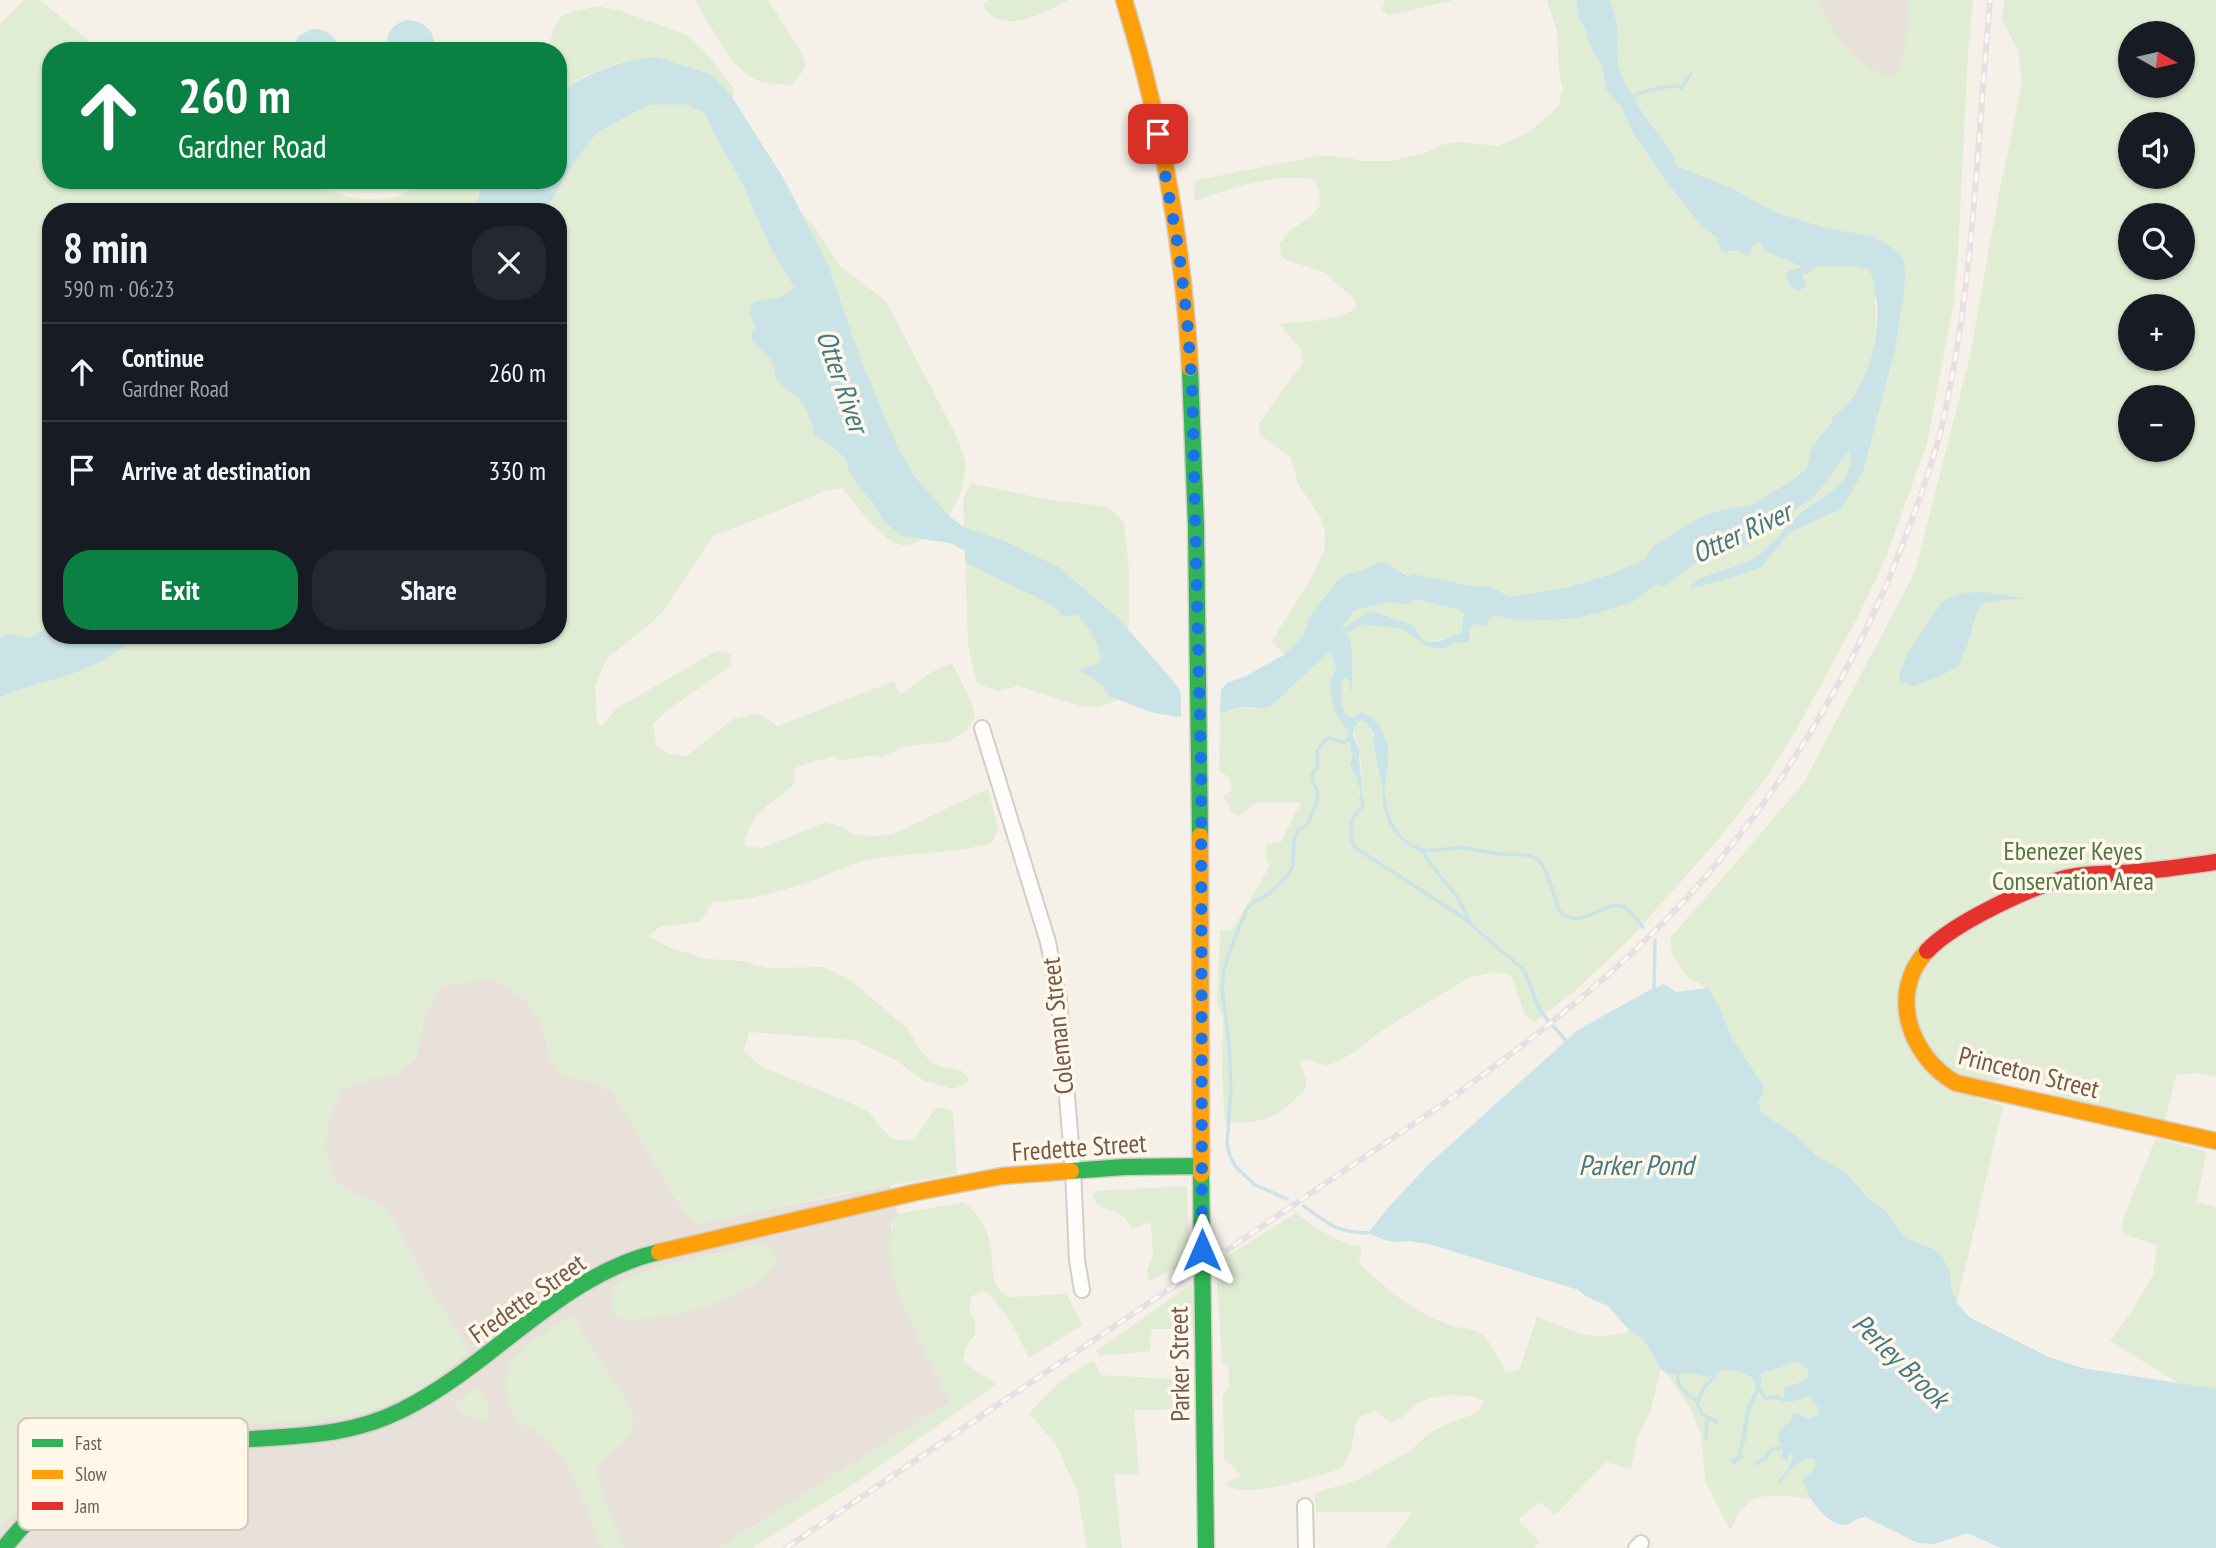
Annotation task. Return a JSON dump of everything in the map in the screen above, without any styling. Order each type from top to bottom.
[{"type":"street","name":"Parker Street","points":[[1124,0],[1141,54],[1175,227],[1192,385],[1201,760],[1201,1166],[1206,1548]]},
{"type":"street","name":"Coleman Street","points":[[982,728],[1054,968],[1073,1170],[1077,1260],[1082,1290]]},
{"type":"street","name":"Princeton Street","points":[[2216,862],[2139,872],[2088,874],[2052,882],[1986,912],[1937,939],[1918,962],[1907,996],[1911,1035],[1933,1068],[1950,1080],[2025,1100],[2216,1141]]},
{"type":"street","name":"Fredette Street","points":[[248,1439],[342,1432],[368,1426],[396,1414],[452,1382],[567,1294],[602,1273],[636,1259],[693,1243],[917,1192],[1002,1176],[1124,1167],[1201,1166]]},
{"type":"street","points":[[1305,1506],[1306,1548]]},
{"type":"street","name":"Fredette Street","points":[[4,1548],[20,1530]]},
{"type":"shaded area","points":[[1809,0],[1909,0],[1906,75],[1896,89],[1839,49]]},
{"type":"shaded area","points":[[494,979],[528,1001],[544,1029],[549,1056],[561,1076],[596,1083],[614,1094],[674,1196],[696,1224],[890,1185],[898,1214],[891,1225],[892,1270],[900,1297],[950,1402],[719,1548],[0,1548],[0,1528],[18,1508],[18,1530],[248,1530],[248,1424],[261,1423],[468,1351],[428,1286],[388,1210],[368,1198],[345,1190],[333,1177],[325,1148],[329,1117],[343,1088],[372,1078],[396,1076],[416,1058],[426,1012],[442,985]]},
{"type":"green space","points":[[24,0],[40,0],[90,42],[42,42],[42,189],[324,189],[346,196],[379,199],[395,197],[411,189],[479,189],[476,203],[42,203],[42,644],[567,644],[567,203],[534,203],[549,189],[567,189],[567,164],[590,123],[639,94],[659,91],[695,93],[816,229],[839,265],[886,301],[958,439],[966,464],[961,492],[949,516],[868,498],[901,536],[922,539],[912,544],[901,545],[885,537],[842,488],[825,491],[714,535],[663,611],[608,657],[595,685],[597,721],[601,727],[616,709],[716,651],[731,654],[730,666],[664,713],[653,724],[656,745],[669,754],[687,756],[733,719],[758,713],[778,726],[894,681],[900,695],[930,673],[952,663],[971,701],[975,717],[966,731],[948,742],[907,746],[881,757],[868,756],[840,761],[833,756],[794,768],[794,784],[755,818],[746,836],[745,846],[762,848],[826,822],[842,827],[852,834],[871,837],[893,834],[988,789],[998,830],[992,843],[958,850],[870,860],[773,893],[713,902],[700,922],[659,927],[649,936],[668,947],[707,959],[742,961],[768,968],[823,967],[849,979],[907,1028],[920,1050],[933,1064],[962,1071],[970,1080],[954,1089],[924,1081],[897,1061],[854,1040],[749,1032],[744,1051],[760,1066],[867,1110],[892,1139],[913,1141],[935,1109],[953,1111],[957,1174],[850,1192],[696,1224],[674,1196],[614,1094],[596,1083],[561,1076],[549,1056],[544,1029],[528,1001],[494,979],[442,985],[426,1012],[416,1058],[396,1076],[372,1078],[343,1089],[329,1117],[325,1148],[333,1177],[345,1190],[368,1198],[388,1210],[428,1286],[469,1350],[428,1387],[368,1412],[310,1422],[248,1423],[248,1418],[18,1418],[18,1509],[0,1528],[0,24]]},
{"type":"green space","points":[[695,0],[768,0],[801,52],[806,67],[792,85],[764,82],[749,76],[734,62]]},
{"type":"green space","points":[[989,0],[1069,0],[1036,16],[1012,21],[1000,20],[991,15],[983,5]]},
{"type":"green space","points":[[1385,0],[1455,0],[1388,15],[1382,9]]},
{"type":"green space","points":[[1547,0],[1576,0],[1579,18],[1589,44],[1602,66],[1606,90],[1621,107],[1634,135],[1684,205],[1731,253],[1759,244],[1800,253],[1852,249],[1871,260],[1875,274],[1876,328],[1870,362],[1857,394],[1833,416],[1831,423],[1812,447],[1806,469],[1793,481],[1751,505],[1718,511],[1699,518],[1653,546],[1645,559],[1609,575],[1569,587],[1516,596],[1508,596],[1488,585],[1477,587],[1408,577],[1401,570],[1380,562],[1360,572],[1367,593],[1399,595],[1460,610],[1464,614],[1461,635],[1428,641],[1409,624],[1369,611],[1341,628],[1338,625],[1340,614],[1274,685],[1227,683],[1284,655],[1272,641],[1313,575],[1325,548],[1325,532],[1321,518],[1298,484],[1291,458],[1260,435],[1259,423],[1303,362],[1302,351],[1279,324],[1332,318],[1357,306],[1354,299],[1324,272],[1286,260],[1281,255],[1280,243],[1292,229],[1312,216],[1320,205],[1315,180],[1270,180],[1194,201],[1193,181],[1319,156],[1347,157],[1360,161],[1391,161],[1425,153],[1440,145],[1459,142],[1499,146],[1529,132],[1558,107],[1563,89],[1559,73],[1557,31]]},
{"type":"green space","points":[[1610,0],[1818,0],[1834,30],[1850,50],[1871,68],[1893,77],[1904,51],[1907,0],[1973,0],[1953,307],[1927,443],[1885,560],[1855,622],[1794,734],[1766,778],[1717,841],[1628,941],[1575,991],[1535,1021],[1525,1016],[1511,975],[1495,972],[1468,978],[1378,1033],[1354,1053],[1326,1066],[1306,1059],[1300,1062],[1305,1089],[1274,1115],[1255,1121],[1225,1121],[1222,1077],[1223,1019],[1217,1002],[1220,930],[1232,930],[1270,866],[1266,859],[1266,844],[1281,842],[1301,802],[1257,802],[1239,816],[1233,813],[1223,797],[1231,790],[1230,778],[1219,771],[1220,713],[1228,713],[1237,707],[1270,707],[1330,651],[1336,669],[1330,688],[1333,705],[1348,732],[1352,759],[1350,764],[1359,786],[1359,796],[1361,801],[1360,751],[1354,733],[1358,720],[1365,721],[1373,736],[1384,794],[1389,752],[1380,726],[1366,714],[1358,713],[1350,718],[1342,705],[1343,677],[1350,682],[1352,695],[1352,655],[1346,634],[1360,625],[1392,627],[1439,649],[1454,642],[1462,644],[1471,637],[1472,624],[1496,616],[1524,621],[1572,619],[1633,601],[1671,572],[1693,548],[1742,536],[1798,507],[1821,489],[1850,449],[1847,473],[1834,490],[1796,516],[1771,544],[1754,558],[1698,579],[1690,588],[1762,567],[1789,533],[1841,509],[1868,447],[1890,369],[1904,295],[1904,261],[1899,252],[1873,236],[1826,228],[1775,212],[1731,188],[1679,167],[1675,163],[1674,155],[1642,112],[1624,81],[1618,65],[1617,25]]},
{"type":"green space","name":"Ebenezer Keyes Conservation Area","points":[[2004,0],[2216,0],[2216,1076],[2195,1073],[2176,1075],[2165,1121],[2055,1095],[2042,1080],[2016,1067],[1974,1097],[2003,1106],[1957,1303],[1951,1287],[1950,1273],[1916,1243],[1905,1238],[1886,1211],[1867,1197],[1842,1170],[1818,1158],[1794,1134],[1762,1113],[1758,1102],[1763,1085],[1732,1038],[1708,989],[1688,977],[1672,955],[1670,938],[1804,782],[1915,572],[1970,356],[1998,198],[2022,84],[2018,51],[2002,19]]},
{"type":"green space","points":[[598,6],[621,11],[687,35],[707,54],[733,88],[733,99],[710,74],[656,57],[618,63],[582,77],[567,87],[567,42],[550,42],[562,15]]},
{"type":"green space","points":[[971,483],[1039,498],[1109,507],[1124,523],[1129,569],[1129,624],[1117,700],[1099,707],[1081,706],[1018,686],[998,691],[976,683],[968,643],[963,499]]},
{"type":"green space","points":[[2156,1138],[2207,1152],[2196,1202],[2216,1207],[2216,1389],[2183,1386],[2110,1341],[2133,1310],[2153,1275],[2157,1245],[2123,1234],[2122,1222]]},
{"type":"green space","points":[[1187,1186],[1189,1262],[1149,1281],[1147,1271],[1153,1254],[1151,1222],[1132,1229],[1123,1216],[1101,1206],[1093,1196],[1096,1191]]},
{"type":"green space","points":[[964,1202],[981,1220],[986,1231],[995,1281],[1002,1293],[1009,1297],[1066,1294],[1083,1325],[1029,1358],[1010,1322],[992,1298],[985,1291],[972,1296],[969,1310],[975,1320],[975,1335],[967,1345],[963,1359],[996,1385],[852,1485],[752,1548],[719,1548],[949,1402],[905,1309],[890,1257],[891,1234],[898,1214]]},
{"type":"green space","points":[[1296,1213],[1327,1234],[1362,1247],[1359,1263],[1411,1306],[1447,1324],[1483,1335],[1506,1372],[1519,1370],[1537,1317],[1582,1334],[1604,1336],[1630,1331],[1644,1340],[1661,1369],[1650,1413],[1637,1437],[1631,1469],[1606,1462],[1555,1515],[1540,1502],[1518,1520],[1540,1542],[1534,1548],[1386,1548],[1412,1512],[1316,1512],[1315,1493],[1358,1480],[1410,1451],[1431,1432],[1477,1413],[1485,1401],[1469,1396],[1451,1395],[1425,1400],[1400,1419],[1390,1423],[1376,1411],[1358,1417],[1350,1452],[1340,1469],[1267,1488],[1252,1490],[1226,1486],[1229,1481],[1240,1476],[1235,1468],[1224,1460],[1223,1396],[1229,1385],[1229,1369],[1222,1361],[1216,1263]]},
{"type":"green space","points":[[757,1244],[773,1252],[776,1262],[770,1272],[723,1300],[687,1312],[646,1319],[616,1318],[611,1309],[611,1290],[621,1280],[666,1264]]},
{"type":"green space","points":[[1192,1284],[1194,1329],[1151,1329],[1150,1351],[1100,1356],[1096,1351]]},
{"type":"green space","points":[[572,1315],[633,1411],[633,1430],[621,1446],[598,1466],[599,1484],[624,1548],[602,1548],[562,1458],[547,1439],[517,1423],[508,1401],[508,1369],[515,1357],[526,1346]]},
{"type":"green space","points":[[1094,1360],[1101,1375],[1190,1380],[1192,1409],[1134,1410],[1139,1474],[1114,1474],[1122,1548],[1087,1548],[1077,1490],[1056,1445],[1029,1413],[1061,1380]]},
{"type":"green space","points":[[1795,1362],[1800,1363],[1809,1373],[1808,1376],[1800,1383],[1785,1387],[1804,1398],[1812,1396],[1813,1402],[1819,1408],[1817,1416],[1794,1419],[1787,1426],[1781,1454],[1790,1453],[1793,1457],[1780,1483],[1799,1463],[1813,1458],[1813,1471],[1805,1476],[1811,1499],[1764,1496],[1756,1499],[1741,1510],[1730,1530],[1705,1480],[1701,1435],[1691,1409],[1667,1374],[1709,1377],[1723,1370],[1757,1375]]},
{"type":"green space","points":[[477,1389],[487,1399],[489,1417],[486,1421],[473,1418],[457,1407],[456,1403]]},
{"type":"water","points":[[1576,0],[1610,0],[1617,25],[1618,65],[1624,81],[1642,112],[1674,155],[1675,163],[1679,167],[1731,188],[1775,212],[1826,228],[1873,236],[1899,252],[1904,261],[1904,295],[1895,349],[1863,472],[1841,509],[1789,533],[1762,567],[1731,578],[1690,589],[1698,579],[1754,558],[1805,509],[1833,490],[1847,473],[1850,449],[1810,500],[1790,513],[1742,536],[1693,548],[1671,572],[1634,601],[1572,619],[1524,621],[1496,616],[1489,618],[1486,626],[1472,624],[1469,641],[1462,644],[1455,642],[1439,649],[1425,645],[1397,628],[1361,625],[1347,633],[1352,653],[1352,695],[1349,680],[1344,677],[1342,705],[1350,718],[1362,712],[1374,719],[1380,726],[1389,752],[1384,796],[1374,734],[1365,721],[1357,721],[1353,735],[1360,751],[1361,802],[1359,786],[1350,764],[1352,759],[1348,732],[1334,711],[1330,688],[1336,669],[1330,651],[1270,707],[1240,707],[1220,713],[1221,690],[1227,683],[1284,655],[1303,636],[1310,616],[1337,581],[1346,574],[1361,571],[1380,562],[1408,577],[1412,574],[1477,587],[1488,585],[1508,596],[1516,596],[1569,587],[1609,575],[1645,559],[1653,546],[1699,518],[1718,511],[1751,505],[1806,469],[1812,447],[1831,423],[1833,416],[1854,396],[1862,382],[1873,349],[1877,301],[1874,289],[1876,271],[1872,260],[1863,252],[1852,249],[1822,251],[1815,268],[1808,274],[1802,274],[1806,287],[1797,291],[1790,286],[1786,275],[1790,270],[1812,265],[1815,258],[1812,253],[1784,252],[1760,243],[1754,244],[1748,256],[1738,251],[1723,252],[1717,238],[1700,224],[1678,197],[1634,135],[1621,107],[1606,90],[1602,66],[1589,44],[1579,18]],"holes":[[[1367,593],[1399,595],[1460,610],[1464,614],[1461,634],[1430,642],[1422,639],[1413,625],[1368,611],[1342,628],[1338,625],[1343,608],[1356,597]]]},
{"type":"water","points":[[406,20],[419,22],[428,28],[434,42],[387,42],[390,31]]},
{"type":"water","points":[[312,29],[322,30],[336,42],[296,42],[298,36]]},
{"type":"water","points":[[656,57],[710,74],[730,94],[784,179],[829,268],[862,363],[898,448],[915,477],[949,516],[964,527],[1004,541],[1057,566],[1117,617],[1175,683],[1181,693],[1181,717],[1154,713],[1109,696],[1102,684],[1079,669],[1098,664],[1101,660],[1089,628],[1078,615],[1051,593],[1006,569],[991,575],[982,565],[980,558],[950,543],[901,536],[882,519],[877,508],[857,484],[848,469],[846,459],[815,436],[803,405],[779,382],[770,359],[751,338],[755,326],[750,313],[752,303],[780,297],[794,287],[769,245],[743,184],[714,134],[706,114],[681,96],[659,91],[639,94],[608,116],[567,173],[567,88],[581,79],[629,61]]},
{"type":"water","points":[[480,189],[558,189],[550,203],[476,203]]},
{"type":"water","points":[[1984,592],[2024,598],[1985,602],[1977,611],[1958,666],[1914,686],[1900,682],[1899,673],[1911,647],[1943,601],[1961,593]]},
{"type":"water","points":[[42,631],[42,644],[126,644],[90,667],[0,697],[0,638],[8,634],[30,638]]},
{"type":"water","name":"Parker Pond","points":[[1664,984],[1676,992],[1708,988],[1732,1038],[1763,1085],[1764,1092],[1758,1102],[1762,1113],[1794,1134],[1818,1157],[1842,1170],[1867,1197],[1886,1211],[1905,1238],[1931,1248],[1942,1256],[1950,1273],[1951,1287],[1957,1303],[1969,1317],[2049,1357],[2082,1368],[2216,1389],[2216,1548],[2001,1548],[1967,1533],[1935,1544],[1918,1543],[1865,1517],[1844,1525],[1839,1524],[1820,1511],[1803,1482],[1805,1476],[1813,1471],[1813,1458],[1794,1467],[1780,1484],[1778,1481],[1787,1471],[1793,1457],[1790,1453],[1787,1459],[1782,1459],[1782,1448],[1778,1440],[1781,1429],[1791,1420],[1792,1413],[1812,1417],[1817,1416],[1819,1408],[1811,1396],[1790,1402],[1784,1400],[1785,1387],[1808,1376],[1809,1372],[1800,1363],[1795,1362],[1758,1375],[1761,1377],[1761,1386],[1749,1415],[1741,1453],[1744,1458],[1734,1465],[1730,1461],[1738,1455],[1746,1409],[1756,1388],[1751,1377],[1741,1371],[1724,1370],[1709,1377],[1667,1374],[1661,1369],[1644,1340],[1630,1331],[1608,1306],[1585,1296],[1579,1290],[1432,1245],[1384,1240],[1368,1233],[1429,1164],[1578,1030]]},
{"type":"waterway","points":[[1630,98],[1653,89],[1677,86],[1681,88],[1691,74]]},
{"type":"waterway","name":"Otter River","points":[[567,150],[590,123],[646,93],[695,93],[699,98]]},
{"type":"waterway","name":"Otter River","points":[[1773,242],[1804,255],[1855,254],[1878,260],[1886,281]]},
{"type":"waterway","name":"Otter River","points":[[1663,574],[1686,555],[1734,538],[1763,524]]},
{"type":"waterway","name":"Otter River","points":[[976,555],[1062,597],[1068,605]]},
{"type":"waterway","name":"Otter River","points":[[1332,621],[1348,600],[1390,590],[1405,593]]},
{"type":"waterway","name":"Perley Brook","points":[[1338,614],[1339,631]]},
{"type":"waterway","points":[[1287,1199],[1255,1185],[1236,1167],[1230,1156],[1227,1144],[1231,1091],[1229,1041],[1222,989],[1224,970],[1246,911],[1252,903],[1272,892],[1289,874],[1293,865],[1294,839],[1299,829],[1308,824],[1317,802],[1318,791],[1312,774],[1318,766],[1317,751],[1325,740],[1330,738],[1344,743],[1350,737]]},
{"type":"waterway","name":"Perley Brook","points":[[1384,795],[1391,822],[1408,844],[1431,850],[1460,848],[1531,856],[1544,867],[1560,912],[1569,917],[1585,917],[1615,905],[1629,911],[1643,927]]},
{"type":"waterway","name":"Perley Brook","points":[[1361,796],[1363,806],[1351,825],[1354,847],[1461,916],[1524,970],[1540,1011],[1568,1043]]},
{"type":"waterway","name":"Perley Brook","points":[[1421,849],[1458,898],[1471,924]]},
{"type":"waterway","name":"Perley Brook","points":[[1654,993],[1655,940]]},
{"type":"waterway","points":[[1304,1206],[1340,1229],[1368,1233]]},
{"type":"waterway","points":[[1677,1374],[1683,1390],[1697,1400]]},
{"type":"waterway","points":[[1715,1374],[1705,1386],[1697,1403],[1703,1415],[1717,1422]]},
{"type":"waterway","points":[[1760,1390],[1765,1398],[1784,1400]]},
{"type":"waterway","points":[[1706,1438],[1707,1419]]},
{"type":"waterway","points":[[1755,1464],[1765,1459],[1771,1449],[1782,1448]]},
{"type":"railway","points":[[786,1548],[1446,1102],[1503,1060],[1587,993],[1640,946],[1705,878],[1742,832],[1809,735],[1866,631],[1911,522],[1941,430],[1968,270],[1990,0]]},
{"type":"traffic: fast","points":[[1190,368],[1196,526],[1200,836]]},
{"type":"traffic: fast","points":[[1071,1171],[1201,1166]]},
{"type":"traffic: fast","points":[[1201,1174],[1206,1548]]},
{"type":"traffic: fast","points":[[248,1439],[353,1428],[402,1410],[435,1392],[557,1300],[589,1280],[623,1264],[659,1252]]},
{"type":"traffic: fast","points":[[4,1548],[20,1530]]},
{"type":"traffic: slow","points":[[1124,0],[1149,90],[1168,182],[1182,274],[1190,368]]},
{"type":"traffic: slow","points":[[1200,836],[1201,1174]]},
{"type":"traffic: slow","points":[[1927,951],[1915,968],[1908,986],[1906,1004],[1909,1023],[1926,1057],[1940,1072],[1956,1083],[2216,1141]]},
{"type":"traffic: slow","points":[[659,1252],[917,1192],[1002,1176],[1071,1171]]},
{"type":"traffic: jam","points":[[1927,951],[1956,928],[1997,905],[2040,886],[2083,875],[2216,862]]},
{"type":"route","points":[[1158,134],[1179,252],[1192,385],[1201,764],[1202,1250]]}]
